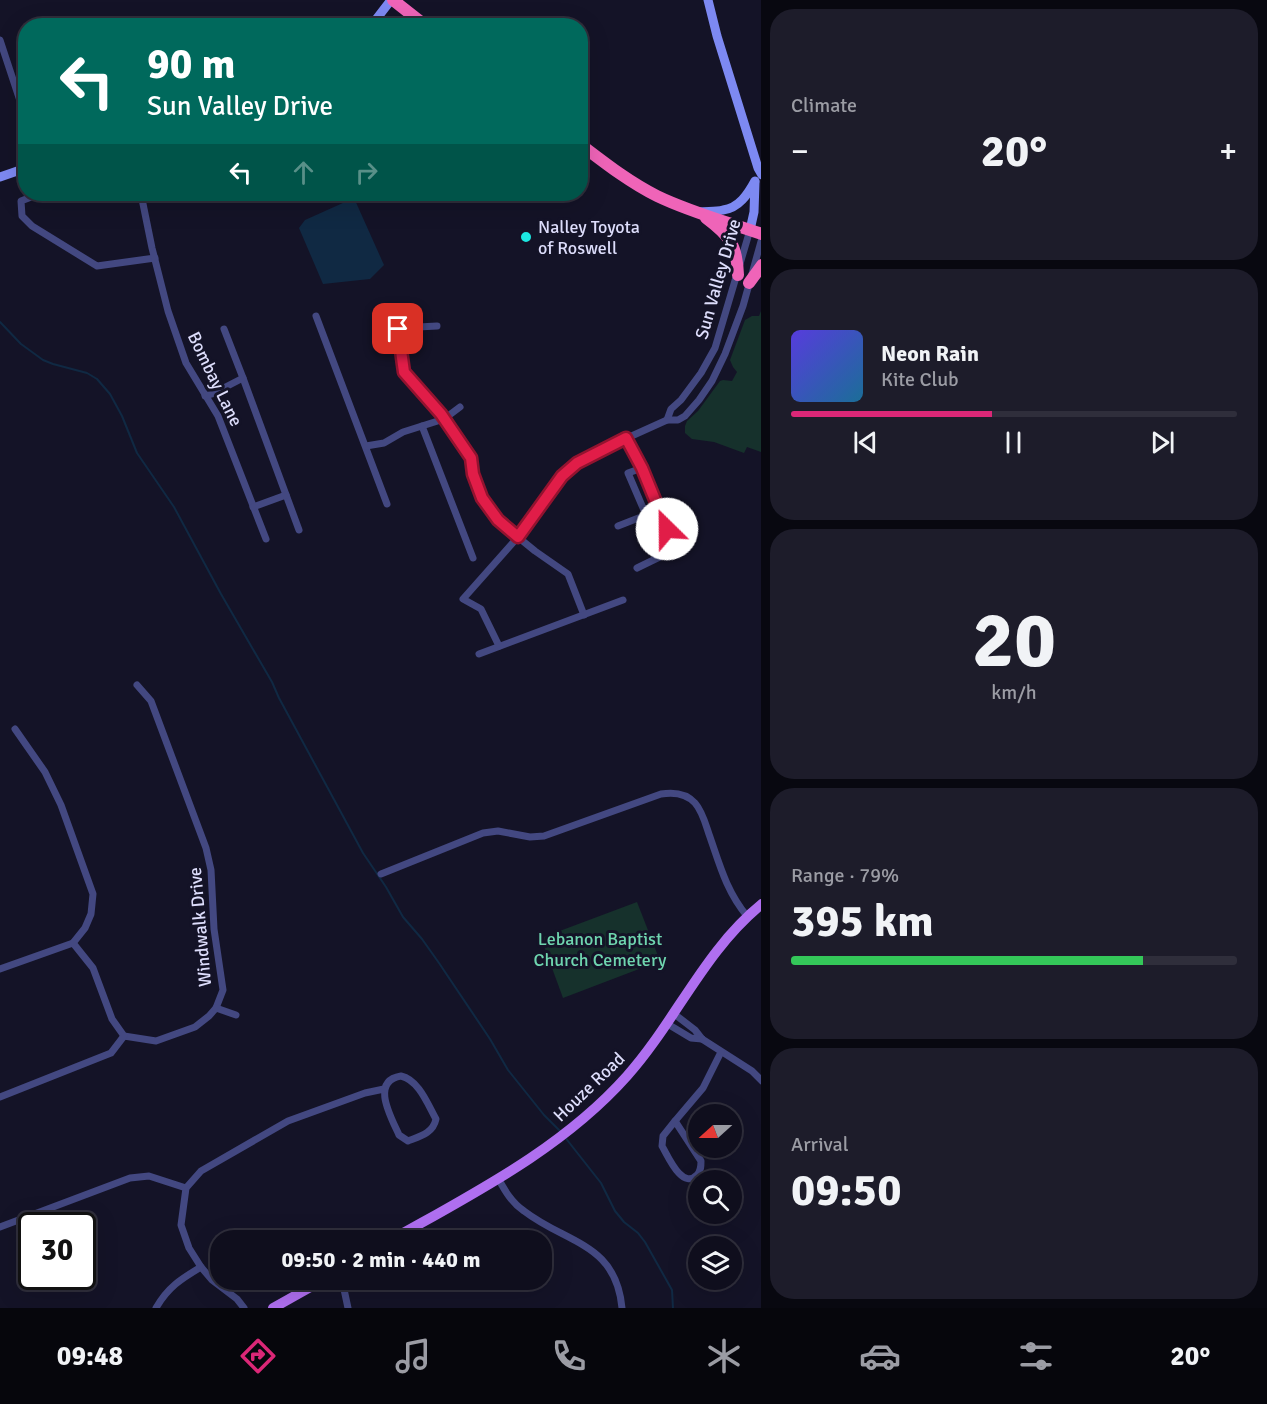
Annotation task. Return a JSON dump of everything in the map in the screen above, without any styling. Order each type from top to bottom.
[{"type":"highway","points":[[392,0],[416,18]]},
{"type":"highway","points":[[588,150],[644,189],[669,201],[758,234]]},
{"type":"highway","points":[[698,212],[725,234],[732,243],[737,258],[738,275]]},
{"type":"highway","points":[[749,283],[761,266]]},
{"type":"main road","name":"Houze Road","points":[[408,1230],[539,1153],[564,1136],[603,1101],[642,1058],[716,950],[747,916],[761,905]]},
{"type":"main road","points":[[273,1308],[305,1290]]},
{"type":"street","points":[[377,18],[392,0]]},
{"type":"street","name":"Sun Valley Drive","points":[[499,646],[481,609],[463,599],[518,537],[562,476],[577,463],[667,420],[678,420],[685,416],[712,381],[726,354],[743,306],[758,234],[754,212],[758,175],[708,0]]},
{"type":"street","points":[[0,40],[18,95]]},
{"type":"street","points":[[0,177],[18,171]]},
{"type":"street","points":[[698,212],[721,211],[735,206],[742,200],[758,175]]},
{"type":"street","points":[[21,201],[22,216],[33,226],[97,267],[155,258]]},
{"type":"street","name":"Bombay Lane","points":[[143,201],[168,311],[186,363],[218,416],[266,539]]},
{"type":"street","name":"Sun Valley Drive","points":[[667,420],[671,409],[681,400],[701,373],[716,348],[738,275],[758,234]]},
{"type":"street","points":[[316,316],[387,504]]},
{"type":"street","points":[[380,329],[437,326]]},
{"type":"street","points":[[224,329],[299,530]]},
{"type":"street","points":[[398,329],[404,372],[444,419],[471,458],[473,474],[482,498],[498,520],[535,551],[568,574],[584,615]]},
{"type":"street","points":[[206,396],[243,378]]},
{"type":"street","points":[[366,446],[384,443],[403,432],[444,419],[460,407]]},
{"type":"street","points":[[422,426],[473,558]]},
{"type":"street","points":[[626,438],[642,468],[675,549],[637,568]]},
{"type":"street","points":[[642,468],[628,473],[646,515]]},
{"type":"street","points":[[253,507],[286,495]]},
{"type":"street","points":[[618,526],[659,510]]},
{"type":"street","points":[[479,654],[623,600]]},
{"type":"street","name":"Windwalk Drive","points":[[124,1036],[156,1041],[195,1028],[216,1008],[223,990],[214,929],[211,870],[206,848],[151,701],[137,685]]},
{"type":"street","points":[[0,969],[73,943],[85,928],[91,914],[93,894],[51,783],[15,729]]},
{"type":"street","points":[[381,874],[483,833],[498,831],[530,837],[544,836],[661,794],[675,793],[689,798],[700,809],[728,888],[736,903],[747,916]]},
{"type":"street","points":[[0,1097],[111,1053],[124,1036],[112,1019],[93,968],[73,943]]},
{"type":"street","points":[[216,1008],[236,1015]]},
{"type":"street","points":[[669,1018],[696,1030],[702,1040]]},
{"type":"street","points":[[669,1018],[691,1038],[702,1040],[752,1071],[761,1080]]},
{"type":"street","points":[[675,1122],[701,1161],[700,1172],[693,1178],[685,1178],[679,1174],[662,1146],[663,1136],[703,1088],[721,1052]]},
{"type":"street","points":[[401,1076],[408,1078],[415,1084],[436,1119],[435,1125],[427,1134],[408,1141],[399,1136],[387,1106],[384,1089],[393,1078],[401,1076]]},
{"type":"street","points":[[244,1308],[237,1299],[212,1280],[189,1248],[181,1226],[186,1188],[201,1171],[288,1120],[365,1093],[384,1089]]},
{"type":"street","points":[[0,1227],[130,1178],[149,1176],[186,1188]]},
{"type":"street","points":[[498,1178],[509,1198],[522,1210],[546,1227],[598,1255],[608,1265],[621,1296],[622,1308]]},
{"type":"street","points":[[156,1308],[176,1282],[201,1267]]},
{"type":"street","points":[[344,1290],[348,1308]]},
{"type":"green space","points":[[761,311],[761,452],[747,447],[744,453],[714,442],[692,439],[685,433],[687,421],[698,411],[720,381],[732,381],[737,372],[730,360],[745,320],[752,316],[759,316]]},
{"type":"green space","name":"Lebanon Baptist Church Cemetery","points":[[637,902],[660,961],[563,998],[541,938]]},
{"type":"water","points":[[347,201],[355,201],[384,265],[370,279],[323,284],[299,228],[305,220]]},
{"type":"waterway","points":[[0,322],[21,344],[43,360],[87,373],[97,379],[110,394],[137,453],[174,507],[272,682],[363,853],[403,917],[439,963],[508,1070],[544,1115],[561,1132]]},
{"type":"waterway","points":[[564,1136],[601,1183],[615,1211],[645,1242],[672,1290],[673,1308]]},
{"type":"place","name":"Nalley Toyota of Roswell","points":[[526,237]]},
{"type":"route","points":[[398,329],[404,372],[441,414],[471,458],[473,474],[482,498],[498,520],[518,537],[562,476],[577,463],[626,438],[642,468],[667,529]]}]
